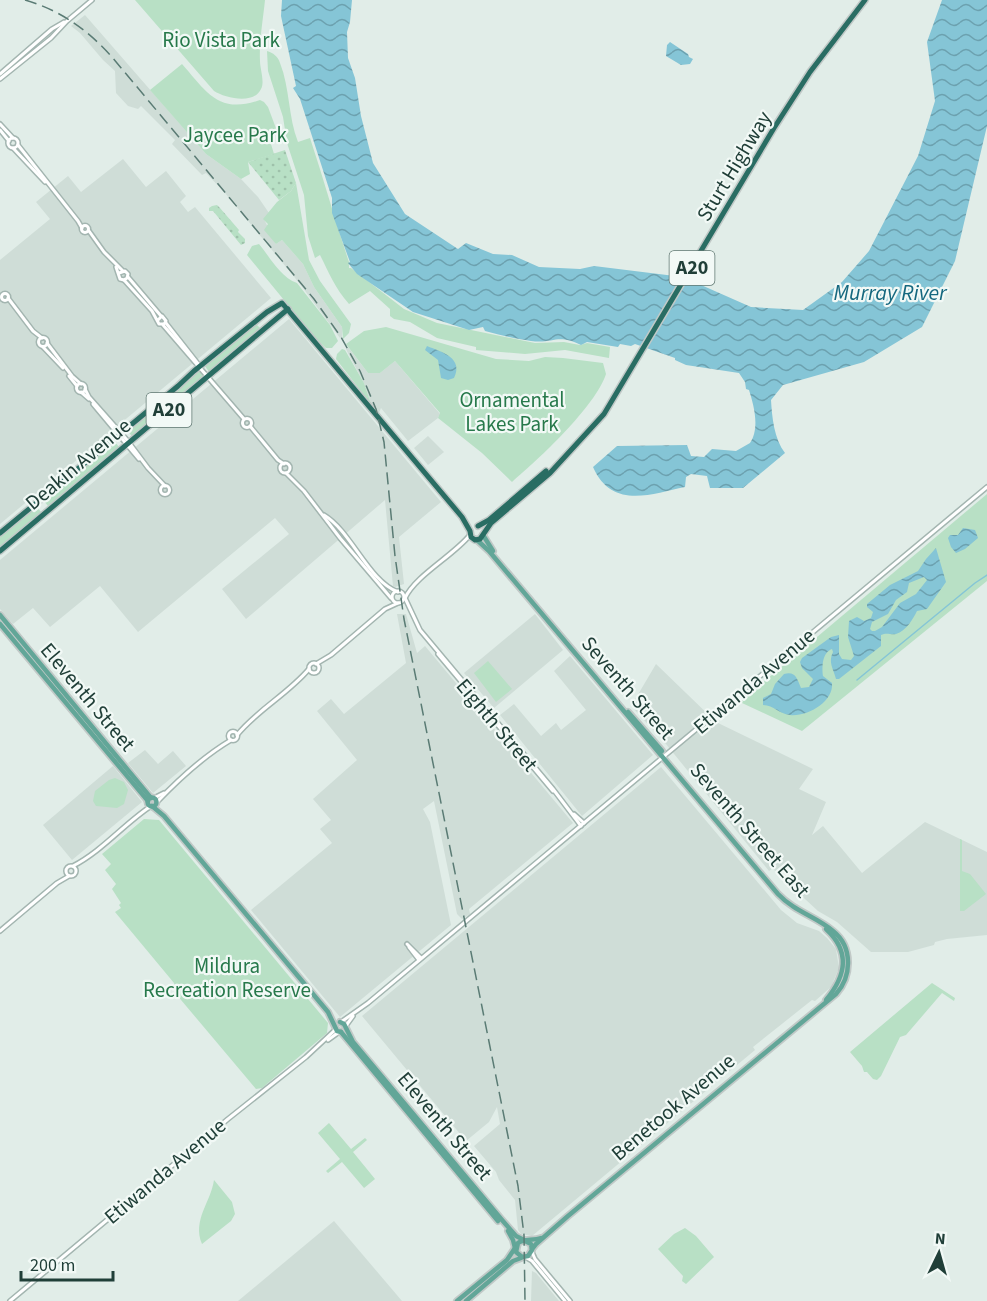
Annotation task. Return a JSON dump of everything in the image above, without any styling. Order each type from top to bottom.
[{"type":"highway","name":"Sturt Highway","points":[[477,526],[489,520],[553,467],[594,426],[610,406],[774,128],[805,81],[865,0]]},
{"type":"highway","name":"Seventh Street","points":[[283,303],[462,517],[473,536]]},
{"type":"highway","name":"Deakin Avenue","points":[[0,532],[199,366],[267,312],[283,303]]},
{"type":"highway","name":"Deakin Avenue","points":[[0,551],[288,309]]},
{"type":"highway","name":"Sturt Highway","points":[[483,535],[491,523],[536,487],[553,467]]},
{"type":"highway","name":"Seventh Street","points":[[462,517],[477,526]]},
{"type":"highway","name":"A20","points":[[477,526],[482,529],[483,535],[473,536],[477,526]]},
{"type":"main road","name":"Seventh Street","points":[[483,535],[496,555],[625,710],[654,741],[664,756]]},
{"type":"main road","name":"Seventh Street","points":[[473,536],[490,552],[615,702],[664,756]]},
{"type":"main road","name":"Eleventh Street","points":[[0,615],[511,1235],[515,1248]]},
{"type":"main road","name":"Eleventh Street","points":[[0,624],[81,716]]},
{"type":"main road","name":"Seventh Street East","points":[[664,756],[783,899],[816,921],[836,940],[846,966]]},
{"type":"main road","name":"Benetook Avenue","points":[[532,1250],[546,1235],[822,1005],[837,985],[846,966]]},
{"type":"main road","name":"Eleventh Street","points":[[341,1027],[507,1226],[516,1236],[525,1240]]},
{"type":"main road","name":"Benetook Avenue","points":[[525,1240],[536,1240],[546,1235]]},
{"type":"main road","points":[[457,1301],[485,1281],[513,1261],[530,1254],[532,1250],[530,1243],[525,1240],[518,1243],[509,1258],[485,1281],[466,1301]]},
{"type":"main road","points":[[515,1248],[517,1255],[524,1257]]},
{"type":"street","points":[[29,52],[57,33],[67,21],[92,0]]},
{"type":"street","points":[[1,76],[52,29],[67,21]]},
{"type":"street","points":[[52,29],[57,33]]},
{"type":"street","points":[[0,124],[13,138],[18,140],[18,145],[78,221],[83,227],[88,227],[87,232],[116,265],[126,272],[159,318],[159,324],[164,324],[244,419],[243,426],[250,426],[282,465],[281,471],[288,472]]},
{"type":"street","points":[[0,130],[9,141],[9,145],[42,180],[47,182]]},
{"type":"street","points":[[9,141],[13,138]]},
{"type":"street","points":[[13,148],[18,145]]},
{"type":"street","points":[[116,265],[119,278],[124,280],[159,318],[165,319],[164,324]]},
{"type":"street","points":[[118,273],[123,271]]},
{"type":"street","points":[[124,280],[128,277]]},
{"type":"street","points":[[1,293],[2,299],[7,299],[40,339],[46,340],[127,444],[158,480],[169,488],[169,493],[164,495],[158,480]]},
{"type":"street","points":[[40,339],[39,345],[77,386],[78,391],[120,434]]},
{"type":"street","points":[[43,347],[47,344]]},
{"type":"street","points":[[77,386],[81,384]]},
{"type":"street","points":[[81,392],[85,389]]},
{"type":"street","points":[[282,465],[288,465],[288,472],[293,479],[329,518],[391,599]]},
{"type":"street","points":[[161,490],[165,486]]},
{"type":"street","name":"Etiwanda Avenue","points":[[10,1301],[228,1119],[255,1100],[356,1012],[987,488]]},
{"type":"street","points":[[229,739],[236,740],[236,734],[246,725],[311,671],[317,672],[318,666],[385,609],[405,598],[412,587],[473,536]]},
{"type":"street","points":[[462,545],[473,536]]},
{"type":"street","points":[[378,580],[399,592]]},
{"type":"street","points":[[385,609],[393,594],[412,587]]},
{"type":"street","name":"Eighth Street","points":[[399,592],[405,598],[420,630],[434,648],[582,825]]},
{"type":"street","name":"Eighth Street","points":[[391,599],[410,611]]},
{"type":"street","points":[[311,671],[311,665],[318,666]]},
{"type":"street","points":[[68,874],[68,867],[87,857],[140,814],[229,739],[230,732],[236,734]]},
{"type":"street","points":[[0,930],[68,874],[74,875],[87,857]]},
{"type":"street","points":[[73,866],[76,871]]},
{"type":"street","points":[[420,959],[407,944],[420,959]]},
{"type":"street","points":[[532,1250],[534,1257],[567,1301]]},
{"type":"street","points":[[524,1257],[532,1261],[567,1301]]},
{"type":"shaded area","points":[[85,15],[206,154],[241,179],[258,197],[269,213],[264,219],[276,244],[282,240],[303,264],[314,287],[342,327],[342,337],[340,338],[300,284],[225,193],[206,173],[202,175],[172,144],[175,140],[141,106],[138,109],[128,106],[116,93],[115,71],[71,26]]},
{"type":"shaded area","points":[[123,159],[146,187],[166,171],[186,196],[180,202],[188,212],[195,207],[271,298],[0,524],[0,260],[50,219],[36,202],[68,176],[81,192]]},
{"type":"shaded area","points":[[289,319],[441,502],[399,537],[404,584],[393,586],[385,500],[246,619],[222,589],[289,534],[275,518],[138,632],[100,586],[50,627],[33,608],[13,624],[0,609],[0,560]]},
{"type":"shaded area","points":[[348,347],[368,373],[380,373],[395,361],[440,414],[438,418],[408,441],[381,408],[379,413],[371,404],[364,383],[346,349]]},
{"type":"shaded area","points":[[428,436],[444,452],[428,465],[414,448]]},
{"type":"shaded area","points":[[397,614],[406,614],[417,653],[425,646],[573,823],[469,909],[470,914],[462,919],[457,914],[434,801],[423,809],[430,822],[451,925],[340,1017],[251,910],[332,843],[320,829],[331,820],[313,799],[357,760],[317,711],[331,699],[344,714],[406,663]]},
{"type":"shaded area","points":[[535,614],[563,650],[494,708],[464,673]]},
{"type":"shaded area","points":[[570,656],[653,755],[582,816],[500,715],[514,704],[541,736],[556,723],[561,730],[586,710],[554,671]]},
{"type":"shaded area","points":[[656,664],[716,722],[813,769],[799,789],[826,802],[812,835],[823,826],[862,873],[925,822],[987,852],[987,935],[947,939],[908,952],[871,952],[837,922],[818,911],[793,888],[789,888],[776,871],[772,869],[769,871],[666,744],[635,710],[633,703]]},
{"type":"shaded area","points":[[145,750],[158,764],[173,751],[186,766],[153,793],[128,763]]},
{"type":"shaded area","points":[[113,766],[142,802],[72,860],[43,825]]},
{"type":"shaded area","points":[[661,767],[781,910],[797,923],[819,931],[827,938],[836,949],[839,968],[831,987],[815,1001],[812,1000],[753,1047],[755,1050],[532,1236],[521,1234],[518,1230],[515,1200],[474,1146],[500,1124],[497,1107],[489,1122],[466,1141],[362,1016]]},
{"type":"shaded area","points":[[334,1221],[402,1301],[238,1301]]},
{"type":"shaded area","points":[[532,1271],[536,1273],[559,1301],[531,1301]]},
{"type":"green space","name":"Rio Vista Park","points":[[135,0],[265,0],[260,53],[263,83],[261,89],[257,94],[246,99],[225,96],[214,91]]},
{"type":"green space","points":[[267,51],[275,55],[280,63],[298,142],[310,138],[349,268],[404,309],[437,323],[535,343],[564,342],[580,345],[587,343],[610,347],[609,358],[565,350],[525,354],[476,350],[476,347],[437,338],[410,322],[394,319],[390,316],[390,309],[370,291],[349,304],[336,286],[320,255],[315,258],[308,236],[304,195],[287,143],[283,117],[268,71]]},
{"type":"green space","name":"Jaycee Park","points":[[182,64],[214,98],[233,104],[246,104],[260,100],[268,107],[277,131],[268,134],[274,154],[248,162],[250,174],[241,179],[206,154],[150,90]]},
{"type":"green space","points":[[285,150],[296,183],[291,191],[279,200],[248,162]]},
{"type":"green space","points":[[296,183],[309,260],[320,281],[351,324],[349,333],[343,339],[342,327],[314,287],[303,264],[282,240],[276,244],[264,230],[268,224],[263,219]]},
{"type":"green space","points":[[217,205],[220,208],[239,230],[245,243],[241,245],[213,211],[209,211],[212,206]]},
{"type":"green space","points":[[259,244],[280,271],[297,283],[330,325],[338,341],[332,348],[326,348],[316,339],[247,255],[252,246]]},
{"type":"green space","points":[[256,324],[261,329],[209,372],[205,366]]},
{"type":"green space","name":"Ornamental Lakes Park","points":[[386,327],[496,359],[529,361],[545,357],[603,363],[606,374],[600,387],[579,417],[512,482],[482,453],[438,418],[440,413],[395,361],[380,373],[368,373],[346,344],[364,331]]},
{"type":"green space","points":[[342,349],[345,350],[364,383],[371,404],[336,359]]},
{"type":"green space","points":[[199,371],[204,377],[132,436],[128,432]]},
{"type":"green space","points":[[115,442],[119,447],[48,506],[44,501]]},
{"type":"green space","points":[[987,494],[987,581],[802,731],[742,703],[742,700]]},
{"type":"green space","points":[[36,506],[42,513],[0,548],[0,536]]},
{"type":"green space","points":[[488,661],[512,689],[496,702],[474,673]]},
{"type":"green space","points":[[115,778],[124,782],[128,790],[124,804],[117,808],[96,806],[93,801],[95,791]]},
{"type":"green space","name":"Mildura Recreation Reserve","points":[[144,819],[159,820],[328,1023],[327,1033],[262,1088],[256,1089],[176,994],[174,983],[115,912],[121,908],[119,905],[121,903],[112,889],[116,884],[105,870],[111,864],[102,854]]},
{"type":"green space","points":[[960,839],[962,840],[962,871],[970,874],[986,894],[964,911],[960,911]]},
{"type":"green space","points":[[932,983],[955,998],[954,1001],[942,993],[906,1035],[900,1037],[881,1076],[877,1080],[873,1079],[867,1072],[864,1072],[862,1066],[850,1052]]},
{"type":"green space","points":[[329,1123],[351,1149],[365,1138],[367,1140],[353,1152],[375,1179],[364,1188],[342,1162],[328,1173],[326,1171],[340,1159],[318,1133]]},
{"type":"green space","points":[[214,1180],[232,1202],[235,1214],[231,1221],[202,1244],[199,1227]]},
{"type":"green space","points":[[685,1228],[696,1236],[714,1257],[686,1284],[682,1281],[683,1276],[658,1249],[674,1234]]},
{"type":"water","name":"Murray River","points":[[282,0],[352,0],[347,32],[348,58],[355,78],[361,116],[373,163],[405,214],[458,249],[466,243],[493,254],[512,255],[539,267],[580,269],[594,266],[683,277],[751,307],[803,310],[842,282],[869,251],[918,156],[935,101],[927,42],[942,0],[987,0],[987,126],[955,261],[922,327],[864,362],[783,385],[771,400],[776,435],[785,453],[743,488],[710,488],[707,476],[691,474],[686,477],[685,487],[646,495],[621,494],[601,480],[593,467],[617,446],[687,445],[691,456],[704,457],[712,449],[736,451],[750,443],[755,431],[754,410],[749,390],[746,389],[745,382],[739,373],[686,365],[675,358],[635,344],[631,346],[620,344],[618,347],[587,342],[581,345],[561,339],[531,341],[485,331],[483,327],[469,330],[413,312],[357,274],[348,263],[350,262],[332,213],[332,198],[300,99],[293,88],[296,86],[281,16]]},
{"type":"water","points":[[670,42],[693,59],[690,64],[681,65],[666,56],[667,45]]},
{"type":"water","points":[[427,346],[445,353],[454,361],[456,371],[454,378],[448,380],[441,378],[438,360],[425,350]]},
{"type":"water","points":[[963,528],[975,530],[978,538],[956,553],[948,538],[950,535],[958,535]]},
{"type":"water","points":[[936,548],[946,582],[927,609],[917,611],[909,624],[900,632],[881,635],[881,646],[839,679],[836,679],[832,665],[832,649],[829,651],[823,660],[823,676],[832,683],[829,696],[824,702],[811,711],[797,715],[786,714],[763,705],[763,698],[771,694],[775,684],[784,674],[794,675],[801,688],[809,687],[813,679],[802,668],[800,662],[802,658],[831,637],[839,635],[839,654],[842,659],[851,660],[854,656],[848,637],[849,621],[857,617],[864,621],[871,618],[873,612],[867,604],[890,585],[918,571]],"holes":[[[924,577],[927,580],[916,594],[900,603],[882,627],[875,631],[870,629],[872,622],[888,614],[896,600],[907,592],[909,583]]]},
{"type":"waterway","points":[[857,680],[987,575]]},
{"type":"railway","points":[[25,0],[50,9],[73,22],[112,57],[314,299],[341,337],[360,371],[376,409],[384,442],[395,556],[404,619],[518,1186],[524,1235],[525,1301]]}]
